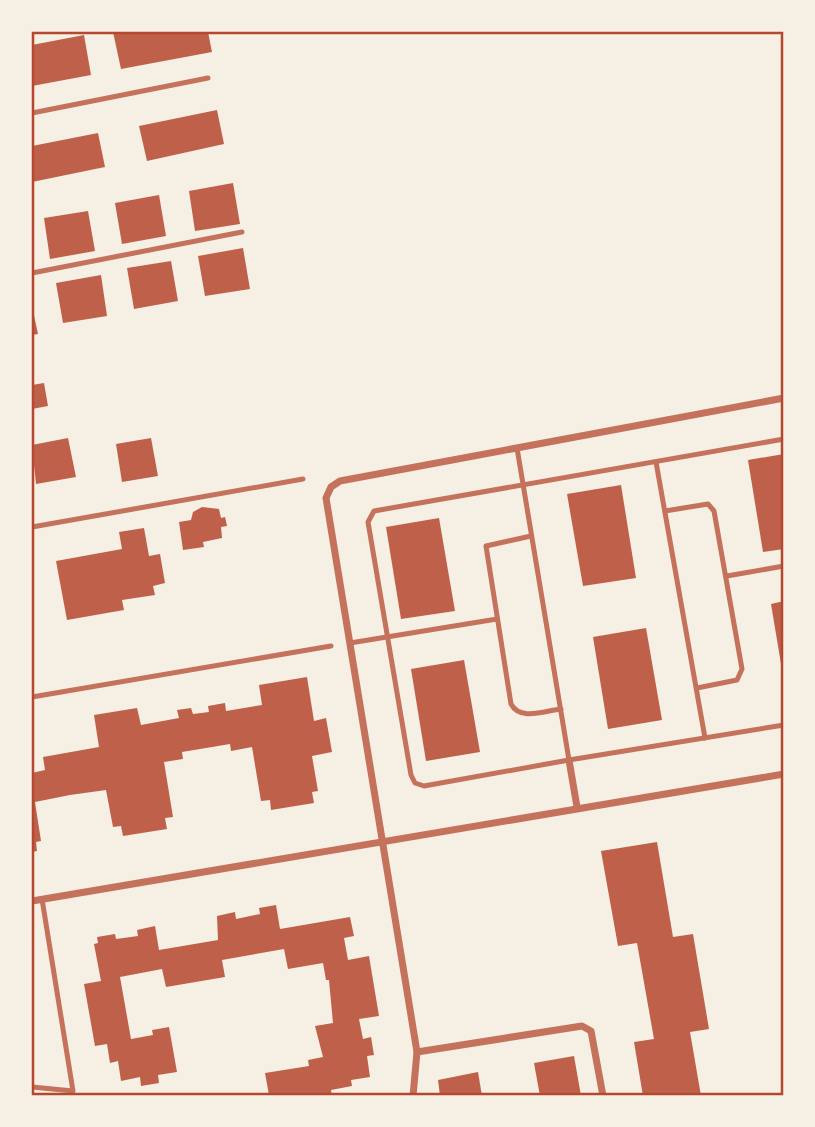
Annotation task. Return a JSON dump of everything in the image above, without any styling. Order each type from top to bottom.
[{"type":"street","points":[[413,1096],[417,1052],[326,498],[331,487],[340,481],[783,398]]},
{"type":"street","points":[[569,760],[578,807]]},
{"type":"street","points":[[32,901],[783,774]]},
{"type":"street","points":[[417,1052],[582,1026],[591,1031],[603,1096]]},
{"type":"lane","points":[[32,113],[208,78]]},
{"type":"lane","points":[[32,273],[242,232]]},
{"type":"lane","points":[[783,439],[374,511],[369,515],[387,636],[411,775],[415,783],[424,786],[783,725]]},
{"type":"lane","points":[[517,448],[569,760]]},
{"type":"lane","points":[[656,462],[705,737]]},
{"type":"lane","points":[[32,527],[303,480]]},
{"type":"lane","points":[[665,511],[708,505],[714,511],[726,576],[742,669],[737,680],[697,688]]},
{"type":"lane","points":[[531,536],[486,546],[497,619],[515,712],[523,715],[561,709]]},
{"type":"lane","points":[[726,576],[783,566]]},
{"type":"lane","points":[[350,643],[497,619]]},
{"type":"lane","points":[[32,696],[331,646]]},
{"type":"lane","points":[[32,1087],[73,1091],[42,899]]},
{"type":"building","points":[[113,32],[208,32],[212,52],[121,69]]},
{"type":"building","points":[[84,35],[91,75],[32,86],[32,45]]},
{"type":"building","points":[[217,110],[224,144],[147,161],[139,126]]},
{"type":"building","points":[[98,133],[105,167],[32,182],[32,146]]},
{"type":"building","points":[[233,183],[240,224],[195,231],[189,191]]},
{"type":"building","points":[[159,195],[166,236],[122,244],[115,203]]},
{"type":"building","points":[[88,211],[95,251],[50,259],[44,218]]},
{"type":"building","points":[[243,248],[250,289],[205,296],[198,256]]},
{"type":"building","points":[[171,261],[178,301],[134,309],[127,268]]},
{"type":"building","points":[[101,275],[107,316],[63,323],[56,283]]},
{"type":"building","points":[[32,306],[38,334],[32,335]]},
{"type":"building","points":[[44,383],[48,406],[32,409],[32,385]]},
{"type":"building","points":[[68,438],[76,477],[36,484],[32,445]]},
{"type":"building","points":[[151,438],[158,476],[122,482],[116,444]]},
{"type":"building","points":[[784,454],[784,549],[763,552],[748,460]]},
{"type":"building","points":[[621,485],[636,578],[583,586],[567,494]]},
{"type":"building","points":[[202,507],[219,509],[221,518],[225,517],[227,526],[221,527],[222,538],[203,542],[204,547],[183,550],[179,522],[191,520],[193,512]]},
{"type":"building","points":[[439,518],[455,611],[401,619],[386,527]]},
{"type":"building","points":[[144,528],[149,556],[160,554],[165,583],[153,586],[155,595],[122,600],[124,610],[67,620],[56,561],[122,549],[119,532]]},
{"type":"building","points":[[784,601],[784,670],[782,670],[771,604]]},
{"type":"building","points":[[646,628],[662,720],[608,729],[593,637]]},
{"type":"building","points":[[464,660],[480,752],[426,761],[411,669]]},
{"type":"building","points":[[307,677],[314,721],[326,718],[332,752],[312,756],[318,791],[312,792],[314,803],[271,810],[270,800],[261,801],[252,747],[231,751],[230,744],[182,752],[183,759],[164,762],[173,817],[165,818],[167,829],[123,836],[121,826],[113,827],[106,790],[70,795],[35,802],[41,841],[36,842],[37,851],[32,852],[32,773],[45,770],[43,757],[99,747],[94,715],[137,708],[141,725],[179,718],[177,710],[191,708],[193,714],[209,712],[208,706],[225,703],[226,711],[262,705],[259,685]]},
{"type":"building","points":[[657,842],[673,937],[693,934],[709,1029],[690,1032],[701,1096],[643,1096],[634,1042],[654,1039],[637,943],[618,946],[601,851]]},
{"type":"building","points":[[276,905],[280,929],[350,917],[354,936],[344,938],[348,960],[369,956],[379,1016],[359,1019],[363,1039],[371,1037],[374,1055],[367,1056],[370,1077],[351,1080],[352,1086],[331,1090],[332,1096],[269,1095],[265,1073],[309,1066],[308,1060],[323,1057],[315,1026],[333,1023],[329,980],[326,980],[323,963],[288,969],[284,949],[222,960],[225,977],[166,987],[162,969],[120,977],[131,1039],[153,1035],[152,1030],[169,1027],[177,1072],[158,1075],[159,1083],[141,1086],[140,1077],[121,1081],[118,1061],[110,1063],[107,1044],[95,1046],[84,984],[101,981],[94,944],[98,943],[97,937],[115,934],[116,939],[138,936],[137,930],[155,926],[159,950],[218,940],[217,916],[235,912],[236,919],[260,914],[259,908]]},
{"type":"building","points":[[574,1056],[581,1096],[540,1096],[534,1063]]},
{"type":"building","points":[[478,1072],[482,1096],[440,1096],[438,1080]]}]
